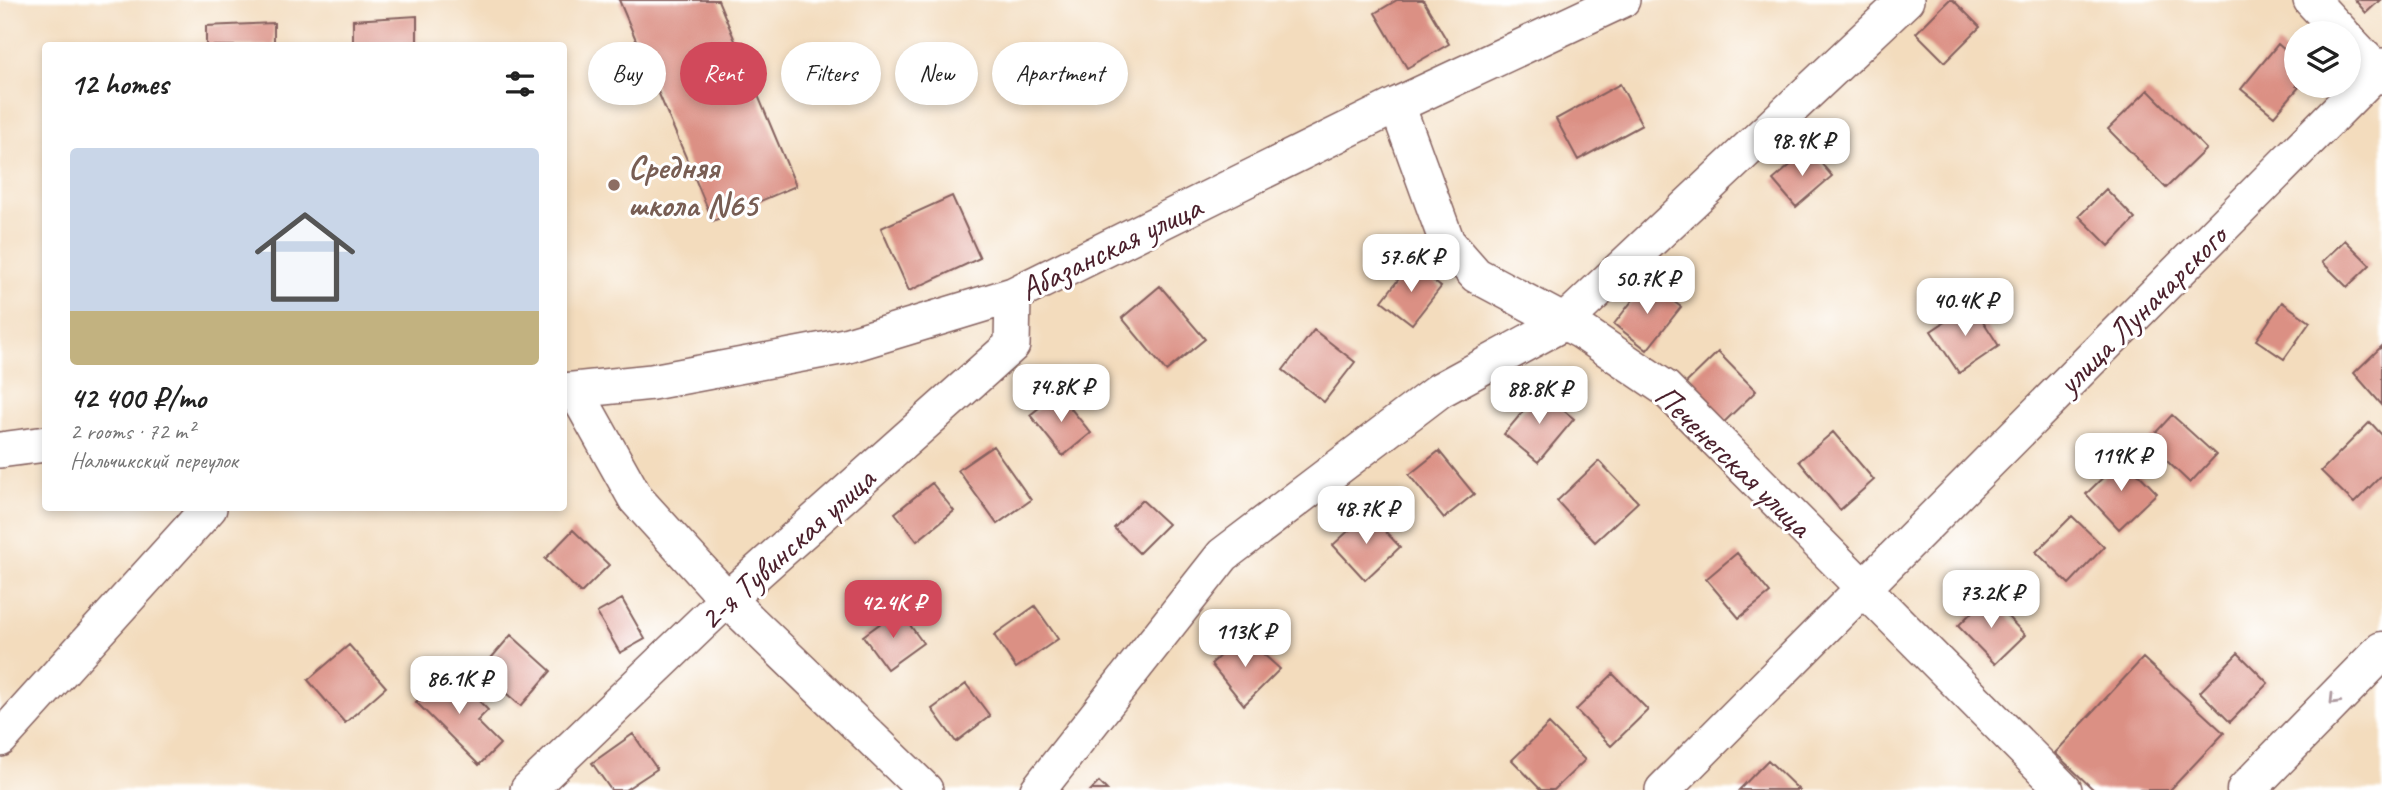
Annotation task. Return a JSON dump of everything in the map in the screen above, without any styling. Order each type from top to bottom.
[{"type":"main road","points":[[2246,790],[2382,651]]},
{"type":"street","name":"Абазанская улица","points":[[570,391],[652,382],[845,346],[1013,295],[1397,105],[1622,0]]},
{"type":"street","points":[[1038,790],[1223,555],[1440,390],[1563,323],[1906,0]]},
{"type":"street","points":[[2311,0],[2331,21]]},
{"type":"street","points":[[2361,53],[2380,71]]},
{"type":"street","name":"улица Луначарского","points":[[1663,790],[2380,71]]},
{"type":"street","name":"Печенегская улица","points":[[1397,105],[1447,242],[1476,275],[1563,323],[1665,388],[2064,790]]},
{"type":"street","name":"2-я Тувинская улица","points":[[528,790],[727,599],[1012,345],[1013,295]]},
{"type":"street","points":[[570,391],[636,499],[727,599],[925,790]]},
{"type":"street","points":[[0,450],[42,445]]},
{"type":"street","points":[[0,739],[206,511]]},
{"type":"building","points":[[619,0],[718,0],[736,42],[680,42],[680,105],[762,105],[796,186],[713,221],[664,105],[666,105],[666,42],[637,42]]},
{"type":"building","points":[[1397,0],[1423,0],[1449,44],[1407,68],[1375,13]]},
{"type":"building","points":[[1949,0],[1953,0],[1980,27],[1945,62],[1916,33]]},
{"type":"building","points":[[2355,0],[2380,0],[2366,13]]},
{"type":"building","points":[[417,16],[417,42],[353,42],[353,20]]},
{"type":"building","points":[[274,23],[274,42],[206,42],[206,26]]},
{"type":"building","points":[[2278,44],[2284,49],[2284,98],[2290,98],[2274,116],[2241,89]]},
{"type":"building","points":[[1620,84],[1642,125],[1578,160],[1556,119]]},
{"type":"building","points":[[2148,90],[2206,149],[2166,188],[2108,129]]},
{"type":"building","points":[[1809,149],[1832,176],[1796,207],[1773,180]]},
{"type":"building","points":[[2106,189],[2135,219],[2109,246],[2079,216]]},
{"type":"building","points":[[952,196],[980,258],[909,291],[881,228]]},
{"type":"building","points":[[2345,240],[2370,265],[2347,287],[2322,262]]},
{"type":"building","points":[[1411,263],[1441,287],[1412,324],[1382,301]]},
{"type":"building","points":[[1647,282],[1681,307],[1647,350],[1614,324]]},
{"type":"building","points":[[1160,286],[1205,339],[1166,371],[1122,318]]},
{"type":"building","points":[[2282,302],[2310,322],[2284,359],[2256,340]]},
{"type":"building","points":[[1972,304],[1999,346],[1959,373],[1931,331]]},
{"type":"building","points":[[1314,330],[1355,362],[1324,402],[1283,370]]},
{"type":"building","points":[[2382,346],[2382,405],[2354,373]]},
{"type":"building","points":[[1718,352],[1756,391],[1720,426],[1682,387]]},
{"type":"building","points":[[1540,391],[1574,419],[1538,462],[1504,434]]},
{"type":"building","points":[[1058,393],[1091,433],[1063,456],[1030,415]]},
{"type":"building","points":[[2172,415],[2216,455],[2190,483],[2147,442]]},
{"type":"building","points":[[2370,422],[2382,435],[2382,475],[2354,503],[2321,471]]},
{"type":"building","points":[[1833,432],[1874,480],[1840,510],[1799,461]]},
{"type":"building","points":[[993,446],[1031,500],[997,524],[958,470]]},
{"type":"building","points":[[1439,451],[1474,494],[1444,518],[1409,475]]},
{"type":"building","points":[[2123,458],[2157,493],[2119,529],[2086,494]]},
{"type":"building","points":[[1599,461],[1638,502],[1595,542],[1557,501]]},
{"type":"building","points":[[932,483],[954,511],[917,541],[895,513]]},
{"type":"building","points":[[1142,500],[1168,524],[1139,553],[1114,528]]},
{"type":"building","points":[[1368,513],[1400,547],[1365,580],[1333,545]]},
{"type":"building","points":[[2072,516],[2104,547],[2069,584],[2036,552]]},
{"type":"building","points":[[573,530],[609,565],[581,593],[545,559]]},
{"type":"building","points":[[1737,553],[1770,593],[1739,618],[1706,579]]},
{"type":"building","points":[[1988,596],[2025,635],[1995,664],[1958,626]]},
{"type":"building","points":[[622,599],[645,639],[620,653],[597,613]]},
{"type":"building","points":[[1035,606],[1058,639],[1016,668],[994,635]]},
{"type":"building","points":[[899,610],[923,643],[887,669],[863,636]]},
{"type":"building","points":[[511,635],[551,671],[521,706],[480,671]]},
{"type":"building","points":[[1242,635],[1280,669],[1244,705],[1211,664]]},
{"type":"building","points":[[349,645],[386,687],[345,723],[308,680]]},
{"type":"building","points":[[2238,653],[2268,683],[2230,722],[2200,692]]},
{"type":"building","points":[[2143,658],[2224,733],[2170,790],[2094,790],[2055,753]]},
{"type":"building","points":[[449,671],[488,710],[477,721],[500,744],[479,765],[416,702]]},
{"type":"building","points":[[1613,674],[1648,710],[1611,746],[1576,710]]},
{"type":"building","points":[[966,684],[990,716],[956,742],[932,709]]},
{"type":"building","points":[[1549,724],[1585,760],[1554,790],[1541,790],[1512,760]]},
{"type":"building","points":[[633,734],[657,769],[625,790],[611,790],[592,763]]},
{"type":"building","points":[[1768,760],[1799,790],[1739,790]]},
{"type":"building","points":[[1099,782],[1107,790],[1091,790]]},
{"type":"place","name":"Средняя школа N65","points":[[614,185]]}]
